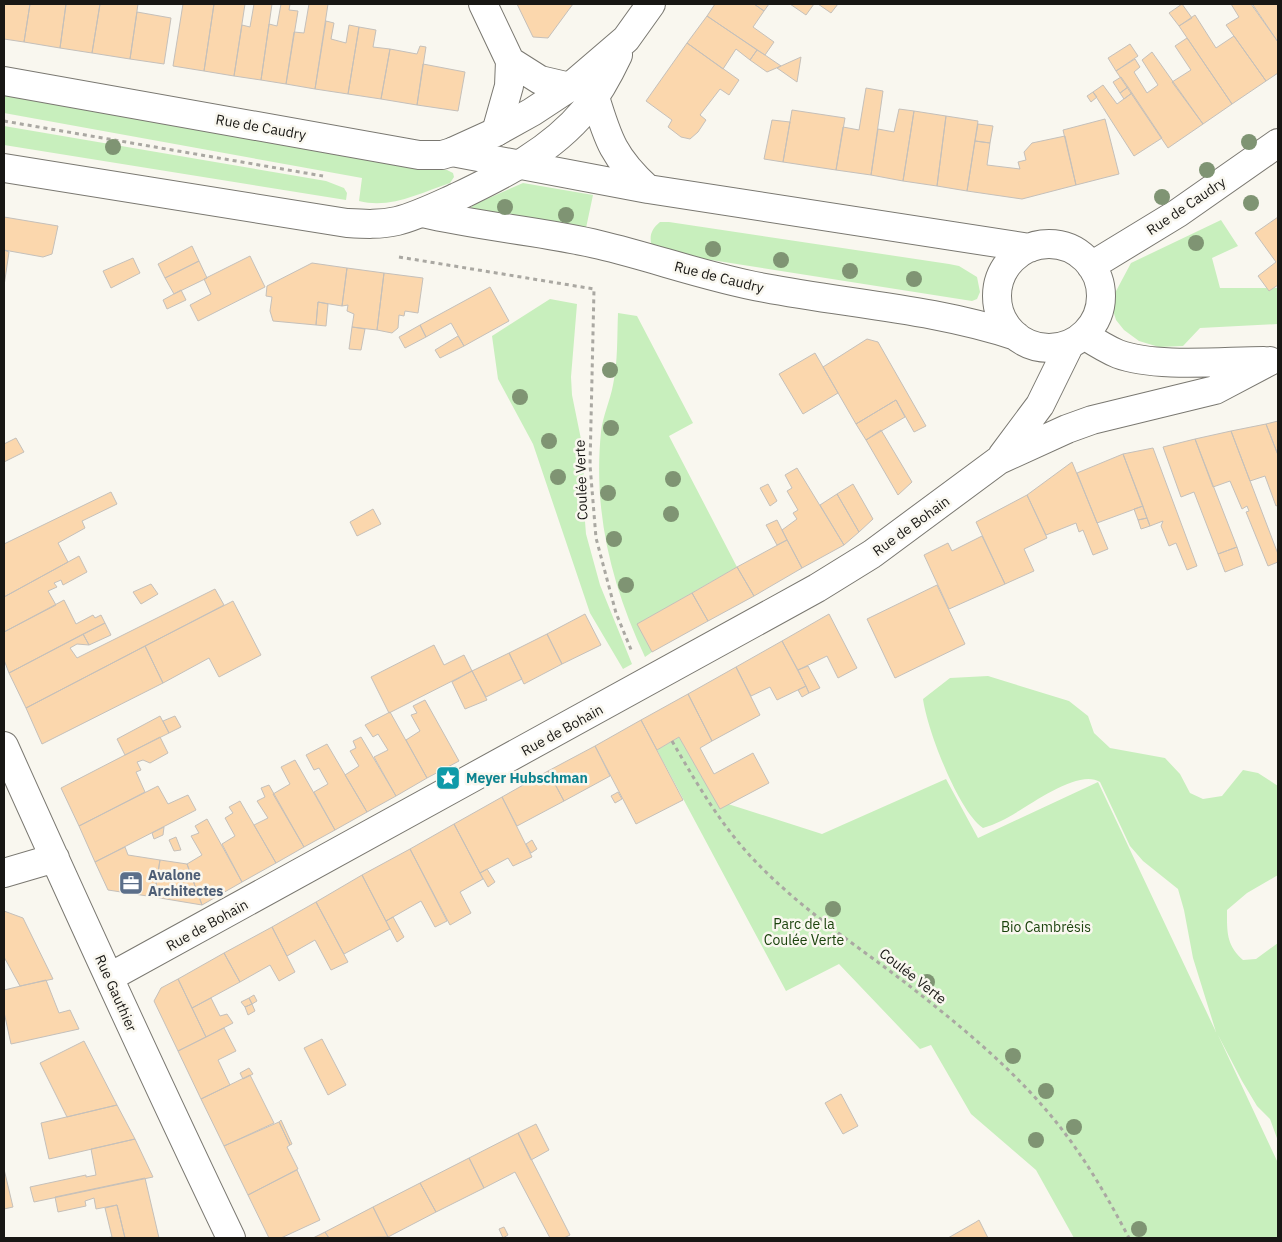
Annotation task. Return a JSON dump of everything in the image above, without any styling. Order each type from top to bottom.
[{"type":"street","points":[[483,4],[510,61],[509,86],[496,132]]},
{"type":"street","points":[[4,168],[347,223],[375,224],[396,222],[422,213],[518,166],[557,138],[584,112],[595,97],[626,39],[651,4]]},
{"type":"street","points":[[452,152],[496,132],[570,87],[626,39]]},
{"type":"street","points":[[510,61],[540,80],[570,87]]},
{"type":"street","name":"Rue de Caudry","points":[[4,81],[419,155],[442,155],[452,152],[518,166],[648,189],[1030,248]]},
{"type":"street","points":[[595,97],[611,145],[626,168],[648,189]]},
{"type":"street","name":"Rue de Caudry","points":[[1091,266],[1178,213],[1278,142]]},
{"type":"street","name":"Rue de Caudry","points":[[422,213],[459,222],[599,245],[705,275],[766,289],[964,320],[1016,336]]},
{"type":"street","points":[[1045,244],[1061,246],[1081,255],[1091,266],[1099,281],[1100,306],[1094,321],[1077,339],[1046,348],[1030,345],[1010,331],[1001,317],[997,292],[1005,268],[1016,256],[1030,248],[1045,244]]},
{"type":"street","points":[[1077,339],[1131,358],[1164,361],[1274,361]]},
{"type":"street","name":"Rue de Bohain","points":[[999,460],[1040,405],[1077,339]]},
{"type":"street","name":"Rue de Bohain","points":[[110,978],[817,588],[872,554],[999,460],[1066,429],[1215,390],[1274,361]]},
{"type":"street","name":"Rue Gauthier","points":[[4,746],[110,978],[136,1041],[231,1238]]},
{"type":"street","points":[[4,873],[54,858]]},
{"type":"path","points":[[4,121],[324,176]]},
{"type":"path","name":"Coulée Verte","points":[[392,256],[594,289],[590,465],[596,538],[614,605],[634,656]]},
{"type":"path","name":"Coulée Verte","points":[[672,741],[714,810],[757,863],[804,906],[949,1018],[1032,1094],[1070,1140],[1129,1238]]},
{"type":"green space","points":[[4,95],[413,167],[447,170],[453,173],[454,177],[450,183],[405,199],[382,203],[359,201],[362,178],[4,113]]},
{"type":"green space","points":[[4,126],[326,181],[344,188],[347,193],[346,200],[4,145]]},
{"type":"green space","points":[[523,183],[593,195],[586,228],[471,208],[473,205]]},
{"type":"green space","points":[[1221,220],[1238,246],[1212,258],[1220,288],[1278,288],[1278,324],[1200,328],[1183,346],[1159,347],[1139,341],[1124,330],[1116,320],[1112,307],[1115,293],[1131,263]]},
{"type":"green space","points":[[660,222],[959,266],[977,277],[980,292],[977,299],[972,301],[654,251],[651,235],[654,228]]},
{"type":"green space","points":[[550,299],[577,304],[571,377],[572,395],[584,454],[583,496],[586,534],[600,585],[632,664],[623,669],[590,613],[533,444],[498,379],[492,336]]},
{"type":"green space","points":[[618,313],[637,316],[693,423],[669,436],[737,567],[638,624],[652,652],[645,657],[633,630],[614,575],[602,519],[599,462],[601,432],[615,376]]},
{"type":"green space","points":[[988,676],[1069,701],[1088,716],[1094,733],[1110,748],[1165,758],[1180,774],[1190,793],[1203,799],[1222,796],[1243,770],[1258,773],[1278,786],[1278,875],[1247,893],[1227,910],[1227,918],[1230,943],[1243,960],[1256,959],[1278,943],[1278,1141],[1270,1119],[1257,1106],[1218,1035],[1278,1163],[1278,1238],[1074,1238],[1036,1170],[971,1114],[931,1045],[920,1049],[839,964],[786,991],[657,750],[679,737],[703,779],[728,804],[822,834],[946,779],[978,838],[1098,782],[1216,1032],[1193,958],[1178,889],[1143,861],[1130,846],[1100,782],[1090,779],[1078,780],[1064,785],[1011,816],[983,828],[973,819],[964,805],[954,788],[937,749],[923,699],[950,678]]},
{"type":"building","points":[[4,4],[30,4],[24,42],[4,39]]},
{"type":"building","points":[[30,4],[66,4],[60,48],[24,42]]},
{"type":"building","points":[[66,4],[100,4],[92,53],[60,48]]},
{"type":"building","points":[[100,4],[138,4],[130,59],[92,53]]},
{"type":"building","points":[[183,4],[214,4],[204,71],[173,66]]},
{"type":"building","points":[[214,4],[245,4],[234,76],[204,71]]},
{"type":"building","points":[[254,4],[272,4],[261,80],[234,76],[242,25],[250,27]]},
{"type":"building","points":[[281,4],[290,4],[289,10],[298,11],[286,84],[261,80],[269,24],[277,26]]},
{"type":"building","points":[[309,4],[328,4],[315,89],[286,84],[294,32],[304,33]]},
{"type":"building","points":[[517,4],[573,4],[548,38],[533,37]]},
{"type":"building","points":[[715,4],[754,4],[764,11],[753,27],[774,42],[765,55],[707,16]]},
{"type":"building","points":[[754,4],[769,4],[764,11]]},
{"type":"building","points":[[790,4],[814,4],[806,15]]},
{"type":"building","points":[[818,4],[838,4],[831,13]]},
{"type":"building","points":[[1182,4],[1192,18],[1179,26],[1169,13]]},
{"type":"building","points":[[1231,4],[1251,4],[1278,42],[1278,73],[1266,81],[1226,25],[1239,17]]},
{"type":"building","points":[[1278,4],[1278,42],[1253,5]]},
{"type":"building","points":[[137,12],[171,18],[164,64],[130,59]]},
{"type":"building","points":[[1195,15],[1216,48],[1234,36],[1266,81],[1232,104],[1179,26]]},
{"type":"building","points":[[707,16],[757,50],[750,60],[736,49],[723,69],[687,43]]},
{"type":"building","points":[[326,21],[334,23],[331,39],[346,43],[349,25],[359,27],[348,94],[315,89]]},
{"type":"building","points":[[359,27],[376,30],[373,47],[390,49],[381,99],[348,94]]},
{"type":"building","points":[[1187,38],[1232,104],[1203,124],[1172,82],[1191,70],[1175,46]]},
{"type":"building","points":[[687,43],[739,80],[729,95],[720,89],[700,115],[706,120],[698,132],[690,139],[681,137],[668,127],[672,120],[646,101]]},
{"type":"building","points":[[1130,44],[1138,56],[1116,71],[1108,58]]},
{"type":"building","points":[[420,46],[426,47],[417,105],[381,99],[390,49],[417,54]]},
{"type":"building","points":[[757,50],[781,66],[767,72],[750,60]]},
{"type":"building","points":[[1152,52],[1203,124],[1168,148],[1116,71],[1135,59],[1140,67],[1134,72],[1147,93],[1158,85],[1142,60]]},
{"type":"building","points":[[801,57],[797,82],[777,68],[781,66]]},
{"type":"building","points":[[423,64],[465,72],[458,111],[417,105]]},
{"type":"building","points":[[1121,77],[1128,87],[1120,93],[1113,82]]},
{"type":"building","points":[[1103,85],[1117,104],[1132,93],[1162,138],[1134,156],[1093,92]]},
{"type":"building","points":[[1128,87],[1132,93],[1124,99],[1120,93]]},
{"type":"building","points":[[866,88],[883,91],[871,175],[836,170],[843,127],[859,130]]},
{"type":"building","points":[[1093,92],[1097,97],[1091,102],[1087,96]]},
{"type":"building","points":[[899,109],[914,111],[903,181],[871,175],[878,129],[894,132]]},
{"type":"building","points":[[792,110],[845,118],[836,170],[783,162]]},
{"type":"building","points":[[914,111],[946,116],[937,186],[903,181]]},
{"type":"building","points":[[946,116],[978,121],[967,191],[937,186]]},
{"type":"building","points":[[1105,119],[1119,174],[1076,185],[1063,130]]},
{"type":"building","points":[[772,120],[790,122],[783,162],[764,159]]},
{"type":"building","points":[[978,124],[993,126],[990,143],[975,141]]},
{"type":"building","points":[[1065,136],[1076,185],[1022,199],[967,191],[975,141],[990,143],[987,165],[1020,169],[1018,162],[1026,160],[1024,152],[1032,143]]},
{"type":"building","points":[[4,217],[58,226],[52,254],[43,257],[4,250]]},
{"type":"building","points":[[1278,217],[1278,285],[1269,291],[1258,276],[1276,262],[1255,233]]},
{"type":"building","points":[[192,246],[199,261],[165,278],[158,264]]},
{"type":"building","points":[[4,250],[9,252],[4,286]]},
{"type":"building","points":[[250,256],[265,287],[198,321],[190,305],[211,294],[204,279]]},
{"type":"building","points":[[133,258],[140,273],[111,288],[103,271]]},
{"type":"building","points":[[199,261],[207,278],[174,294],[165,278]]},
{"type":"building","points":[[312,263],[347,268],[342,306],[318,302],[316,325],[273,321],[270,311],[272,297],[266,296],[267,286]]},
{"type":"building","points":[[347,268],[384,273],[377,330],[352,327],[354,314],[347,311],[348,305],[342,306]]},
{"type":"building","points":[[384,273],[423,278],[418,313],[405,311],[404,316],[399,315],[398,328],[392,333],[377,330]]},
{"type":"building","points":[[490,287],[509,321],[464,346],[451,323],[426,337],[420,325]]},
{"type":"building","points":[[181,290],[186,300],[167,309],[163,300]]},
{"type":"building","points":[[318,302],[328,304],[326,326],[316,325]]},
{"type":"building","points":[[420,325],[426,337],[405,348],[399,337]]},
{"type":"building","points":[[352,327],[365,329],[361,350],[349,349]]},
{"type":"building","points":[[458,336],[464,346],[440,358],[435,350]]},
{"type":"building","points":[[867,339],[878,342],[926,426],[914,432],[896,400],[856,424],[823,367]]},
{"type":"building","points":[[815,353],[838,393],[803,414],[779,374]]},
{"type":"building","points":[[896,400],[905,417],[866,440],[856,424]]},
{"type":"building","points":[[1278,421],[1278,455],[1266,424]]},
{"type":"building","points":[[1266,424],[1278,455],[1278,505],[1276,506],[1265,476],[1250,481],[1231,431]]},
{"type":"building","points":[[881,430],[912,482],[898,495],[866,440]]},
{"type":"building","points":[[1231,431],[1278,554],[1278,562],[1268,566],[1246,512],[1249,511],[1247,506],[1242,509],[1230,481],[1213,487],[1195,439]]},
{"type":"building","points":[[16,438],[24,452],[4,462],[4,444]]},
{"type":"building","points":[[1195,439],[1237,547],[1218,554],[1194,492],[1181,497],[1163,447]]},
{"type":"building","points":[[1153,448],[1197,566],[1187,570],[1176,543],[1169,546],[1161,526],[1163,521],[1150,526],[1123,454]]},
{"type":"building","points":[[1123,454],[1143,506],[1097,523],[1077,473]]},
{"type":"building","points":[[1072,462],[1108,549],[1093,555],[1083,530],[1079,532],[1076,523],[1046,535],[1027,495]]},
{"type":"building","points":[[797,468],[844,545],[802,568],[782,530],[797,519],[793,513],[798,510],[787,491],[792,488],[785,475]]},
{"type":"building","points":[[768,484],[777,501],[770,506],[760,488]]},
{"type":"building","points":[[853,484],[873,519],[859,532],[837,494]]},
{"type":"building","points":[[111,492],[117,504],[82,521],[85,528],[58,543],[68,562],[4,597],[4,544]]},
{"type":"building","points":[[837,494],[859,532],[844,545],[820,505]]},
{"type":"building","points":[[1027,495],[1047,538],[1024,549],[1034,571],[1005,584],[976,522]]},
{"type":"building","points":[[1143,506],[1147,518],[1138,520],[1134,509]]},
{"type":"building","points":[[373,509],[381,524],[357,536],[350,522]]},
{"type":"building","points":[[1147,518],[1150,526],[1141,529],[1138,520]]},
{"type":"building","points":[[777,520],[787,540],[777,545],[766,525]]},
{"type":"building","points":[[982,536],[1005,584],[949,609],[924,555],[948,543],[952,551]]},
{"type":"building","points":[[787,540],[802,568],[754,596],[737,567]]},
{"type":"building","points":[[1237,547],[1243,565],[1225,572],[1218,554]]},
{"type":"building","points":[[79,556],[87,572],[63,585],[61,580],[54,583],[57,587],[48,591],[56,605],[4,632],[4,597]]},
{"type":"building","points":[[737,567],[754,596],[708,621],[692,593]]},
{"type":"building","points":[[151,584],[158,594],[141,604],[133,592]]},
{"type":"building","points":[[937,585],[965,644],[895,678],[867,619]]},
{"type":"building","points":[[215,589],[224,605],[26,708],[9,673],[83,634],[89,645],[77,644],[70,648],[77,658]]},
{"type":"building","points":[[692,593],[708,621],[652,652],[637,624]]},
{"type":"building","points":[[64,600],[76,624],[93,615],[95,618],[101,615],[105,623],[9,673],[4,660],[4,632]]},
{"type":"building","points":[[233,601],[261,655],[219,677],[209,658],[163,683],[145,646]]},
{"type":"building","points":[[585,614],[601,645],[562,664],[547,634]]},
{"type":"building","points":[[829,614],[857,668],[838,678],[827,656],[798,670],[782,641]]},
{"type":"building","points":[[105,623],[111,635],[89,645],[83,634]]},
{"type":"building","points":[[547,634],[562,664],[524,684],[509,653]]},
{"type":"building","points":[[782,641],[806,686],[777,700],[770,687],[751,696],[736,667]]},
{"type":"building","points":[[434,645],[444,665],[464,655],[472,671],[389,713],[371,677]]},
{"type":"building","points":[[145,646],[163,683],[42,744],[26,708]]},
{"type":"building","points":[[509,653],[522,679],[486,697],[472,671]]},
{"type":"building","points":[[808,666],[820,688],[809,693],[798,670]]},
{"type":"building","points":[[736,667],[760,715],[712,741],[688,694]]},
{"type":"building","points":[[472,671],[487,700],[465,709],[452,682]]},
{"type":"building","points":[[806,686],[809,693],[802,697],[798,690]]},
{"type":"building","points":[[688,694],[712,741],[700,748],[714,774],[753,753],[769,783],[720,809],[679,737],[657,750],[641,720]]},
{"type":"building","points":[[425,700],[459,761],[427,778],[406,740],[420,731],[411,715],[417,713],[413,706]]},
{"type":"building","points":[[390,712],[427,778],[396,796],[374,757],[388,750],[378,734],[373,737],[365,725]]},
{"type":"building","points":[[160,716],[169,733],[125,755],[117,739]]},
{"type":"building","points":[[175,716],[181,727],[169,733],[163,721]]},
{"type":"building","points":[[641,720],[683,800],[636,824],[595,746]]},
{"type":"building","points":[[160,737],[168,753],[150,763],[143,760],[137,762],[141,770],[136,772],[145,792],[79,826],[61,788]]},
{"type":"building","points":[[361,737],[396,796],[367,812],[345,775],[359,766],[350,751],[356,748],[353,741]]},
{"type":"building","points":[[327,744],[367,812],[335,830],[314,792],[328,784],[319,768],[314,770],[306,755]]},
{"type":"building","points":[[595,746],[610,776],[564,801],[548,771]]},
{"type":"building","points":[[295,760],[335,830],[304,847],[273,794],[290,784],[281,767]]},
{"type":"building","points":[[548,771],[564,801],[517,826],[502,797]]},
{"type":"building","points":[[269,785],[304,847],[276,863],[254,825],[268,818],[257,801],[265,797],[261,788]]},
{"type":"building","points":[[158,786],[168,804],[188,795],[196,810],[95,862],[79,826]]},
{"type":"building","points":[[618,792],[622,799],[615,803],[611,796]]},
{"type":"building","points":[[502,797],[532,857],[513,866],[508,858],[480,873],[454,824]]},
{"type":"building","points":[[240,801],[276,863],[242,882],[222,844],[235,836],[225,818],[233,813],[229,807]]},
{"type":"building","points":[[207,819],[242,882],[202,905],[187,864],[202,855],[191,836],[199,833],[195,826]]},
{"type":"building","points":[[454,824],[483,879],[460,892],[471,913],[450,925],[410,849]]},
{"type":"building","points":[[164,827],[163,835],[154,839],[152,833]]},
{"type":"building","points":[[176,837],[181,850],[174,851],[169,840]]},
{"type":"building","points":[[532,840],[537,849],[531,853],[526,844]]},
{"type":"building","points":[[125,847],[128,855],[160,860],[154,897],[108,890],[95,862]]},
{"type":"building","points":[[410,849],[447,921],[435,927],[421,901],[386,921],[362,875]]},
{"type":"building","points":[[160,860],[187,864],[202,905],[154,897]]},
{"type":"building","points":[[487,869],[495,882],[488,887],[480,873]]},
{"type":"building","points":[[362,875],[390,929],[344,954],[316,902]]},
{"type":"building","points":[[316,902],[348,962],[331,970],[315,940],[287,956],[272,927]]},
{"type":"building","points":[[4,911],[23,918],[53,979],[20,986],[4,957]]},
{"type":"building","points":[[393,917],[404,937],[397,942],[386,921]]},
{"type":"building","points":[[272,927],[295,972],[279,981],[270,965],[240,982],[224,953]]},
{"type":"building","points":[[224,953],[240,982],[192,1008],[178,979]]},
{"type":"building","points":[[178,979],[206,1037],[178,1051],[154,1001],[161,988]]},
{"type":"building","points":[[46,980],[59,1013],[70,1010],[79,1029],[11,1044],[4,1012],[4,990]]},
{"type":"building","points":[[254,995],[257,1001],[252,1004],[249,998]]},
{"type":"building","points":[[211,998],[220,1016],[227,1014],[233,1023],[206,1037],[192,1008]]},
{"type":"building","points":[[249,998],[252,1004],[245,1007],[241,1002]]},
{"type":"building","points":[[252,1004],[255,1011],[248,1015],[245,1007]]},
{"type":"building","points":[[224,1028],[236,1051],[218,1060],[230,1085],[201,1099],[178,1051]]},
{"type":"building","points":[[322,1039],[346,1085],[328,1095],[304,1048]]},
{"type":"building","points":[[84,1041],[117,1105],[67,1117],[40,1063]]},
{"type":"building","points":[[249,1068],[253,1074],[243,1079],[240,1073]]},
{"type":"building","points":[[250,1075],[274,1123],[224,1146],[201,1099]]},
{"type":"building","points":[[841,1094],[858,1126],[843,1134],[825,1103]]},
{"type":"building","points":[[117,1105],[135,1139],[49,1159],[41,1123]]},
{"type":"building","points":[[281,1120],[292,1144],[290,1145],[279,1122]]},
{"type":"building","points":[[279,1122],[290,1145],[287,1147],[298,1169],[248,1195],[224,1146]]},
{"type":"building","points":[[536,1124],[549,1150],[531,1160],[518,1133]]},
{"type":"building","points":[[518,1133],[570,1235],[564,1238],[550,1238],[515,1172],[484,1188],[469,1158]]},
{"type":"building","points":[[135,1139],[153,1177],[34,1202],[30,1187],[86,1175],[86,1177],[96,1175],[91,1149]]},
{"type":"building","points":[[469,1158],[484,1188],[436,1212],[420,1183]]},
{"type":"building","points":[[4,1169],[13,1207],[4,1209]]},
{"type":"building","points":[[297,1170],[320,1220],[281,1238],[269,1238],[248,1195]]},
{"type":"building","points":[[145,1178],[159,1238],[125,1238],[117,1205],[96,1209],[94,1198],[85,1201],[86,1206],[58,1212],[55,1197]]},
{"type":"building","points":[[420,1183],[436,1212],[388,1237],[373,1207]]},
{"type":"building","points":[[117,1205],[125,1238],[106,1238],[112,1237],[105,1208]]},
{"type":"building","points":[[373,1207],[388,1237],[329,1238],[325,1232]]},
{"type":"building","points":[[979,1220],[988,1238],[948,1238],[976,1222]]},
{"type":"building","points":[[504,1227],[508,1235],[503,1238],[499,1229]]},
{"type":"building","points":[[325,1232],[329,1238],[313,1238]]},
{"type":"place","name":"Meyer Hubschman","points":[[448,778]]},
{"type":"place","name":"Avalone Architectes","points":[[131,883]]},
{"type":"park label","name":"Bio Cambrésis","points":[[1046,927]]},
{"type":"park label","name":"Parc de la Coulée Verte","points":[[804,932]]}]
